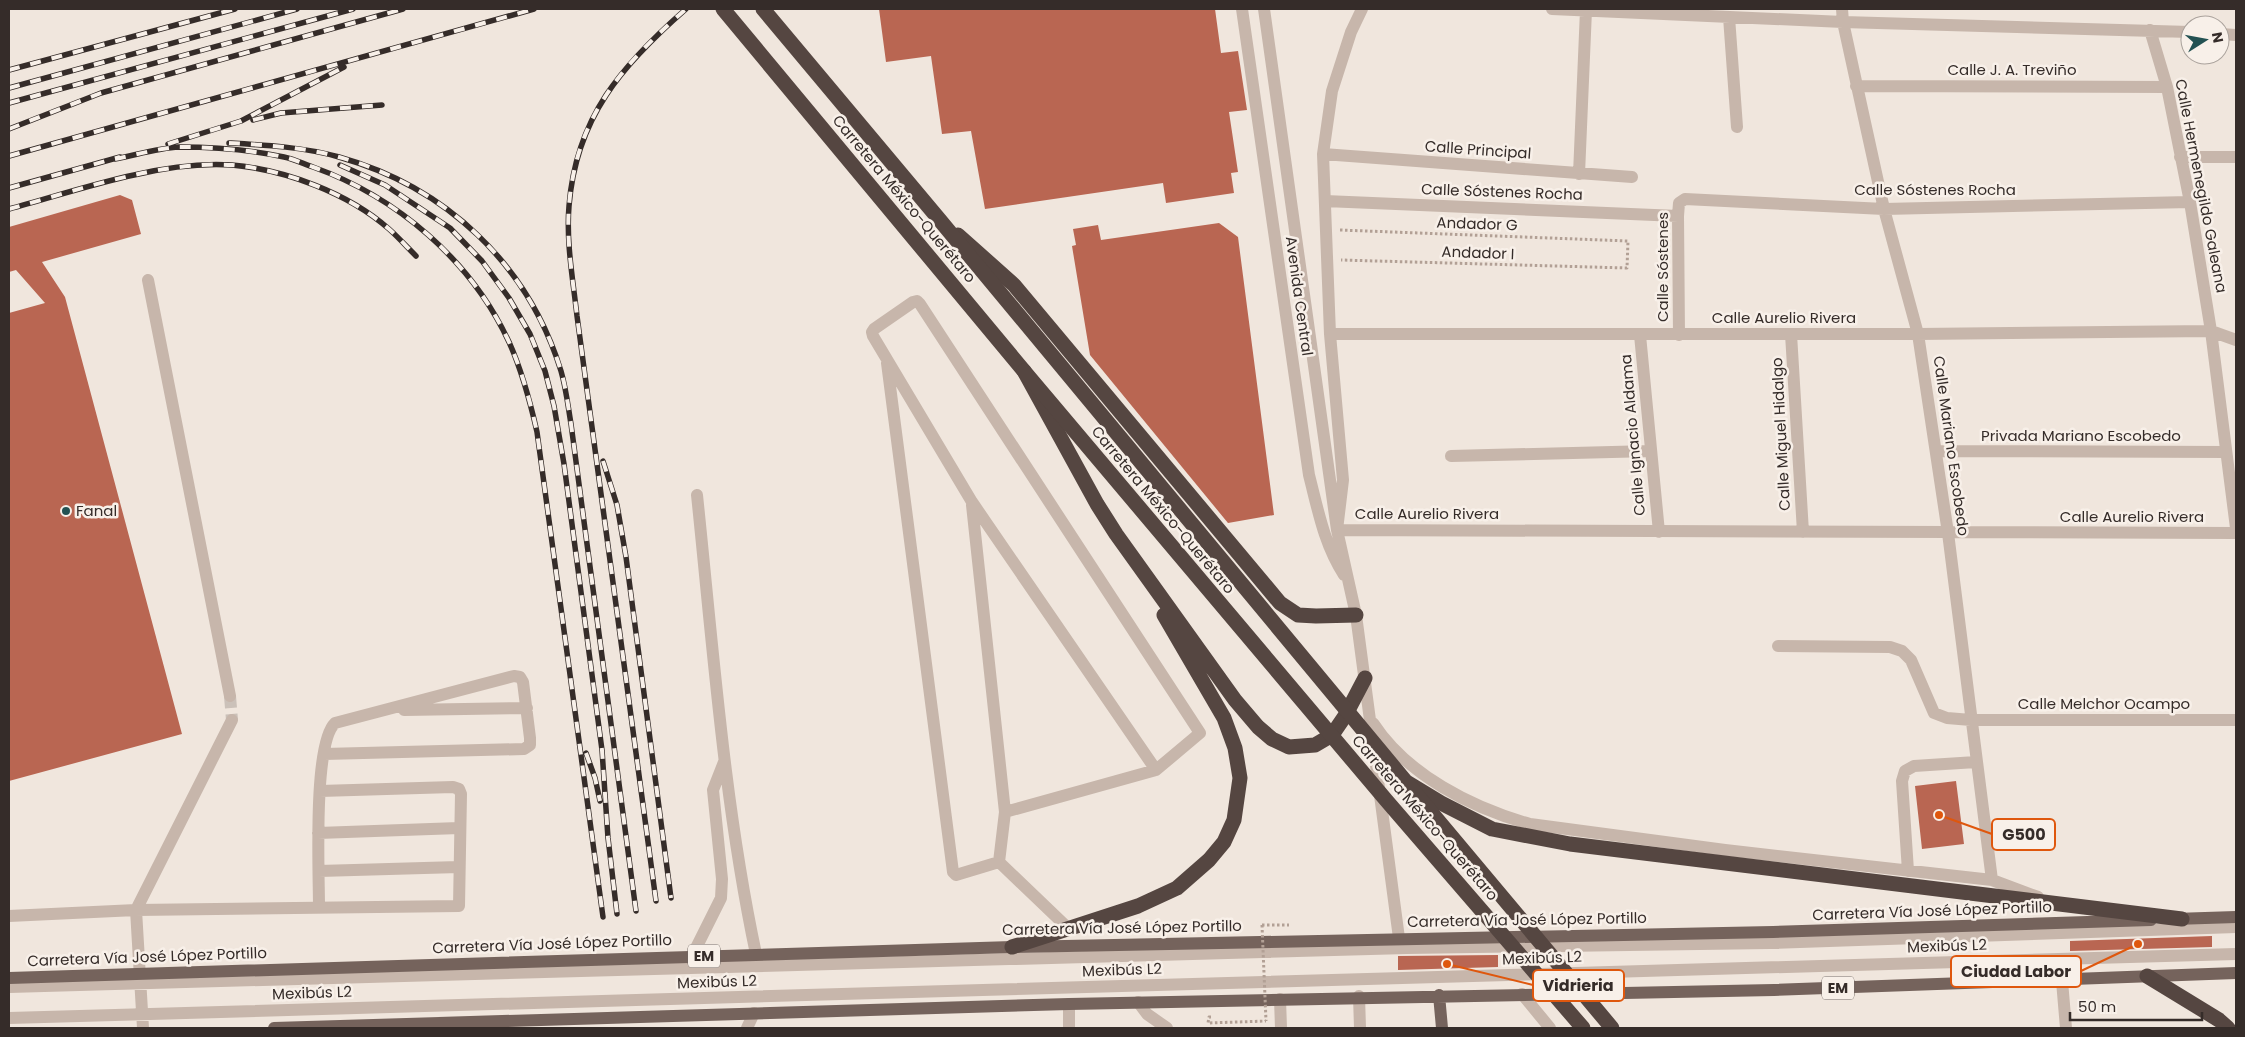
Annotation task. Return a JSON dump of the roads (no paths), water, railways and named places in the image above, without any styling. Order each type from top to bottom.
[{"type":"highway","name":"Carretera México-Querétaro","points":[[723,9],[1024,371],[1386,800],[1583,1028]]},
{"type":"highway","name":"Carretera México-Querétaro","points":[[763,9],[939,218],[1402,779],[1612,1028]]},
{"type":"highway","points":[[939,218],[1014,285],[1280,603],[1298,615],[1356,615]]},
{"type":"highway","points":[[1012,947],[1138,906],[1177,888],[1209,860],[1224,842],[1234,820],[1240,778],[1235,748],[1224,718],[1097,504],[1024,371]]},
{"type":"highway","points":[[1116,534],[1235,700],[1258,727],[1272,739],[1289,746],[1304,746],[1315,745],[1332,735],[1345,716],[1365,678]]},
{"type":"highway","points":[[1402,779],[1440,803],[1492,829],[1570,844],[2182,919]]},
{"type":"highway","points":[[2147,976],[2219,1020],[2228,1028]]},
{"type":"main road","name":"Carretera Vía José López Portillo","points":[[9,978],[140,978],[756,954],[1399,938],[1773,932],[2236,917]]},
{"type":"main road","name":"EM","points":[[274,1028],[535,1024],[754,1013],[1359,996],[1774,990],[2062,981],[2236,973]]},
{"type":"main road","points":[[1439,995],[1442,1028]]},
{"type":"street","name":"Avenida Central","points":[[1242,9],[1309,475],[1323,533],[1333,558],[1348,582]]},
{"type":"street","name":"Avenida Central","points":[[1264,9],[1337,530],[1356,615],[1399,938]]},
{"type":"street","points":[[1337,530],[1342,480],[1330,334],[1322,154],[1332,90],[1351,32],[1362,9]]},
{"type":"street","points":[[1552,9],[1843,22],[2180,32]]},
{"type":"street","points":[[1842,9],[1843,22]]},
{"type":"street","points":[[1579,10],[1579,174]]},
{"type":"street","points":[[1729,17],[1737,127]]},
{"type":"street","name":"Calle Mariano Escobedo","points":[[1843,22],[1884,209],[1918,334],[1948,533],[1992,880]]},
{"type":"street","name":"Calle Hermenegildo Galeana","points":[[2150,30],[2168,87],[2190,202],[2211,331],[2236,528]]},
{"type":"street","name":"Calle J. A. Treviño","points":[[1856,86],[2168,87]]},
{"type":"street","name":"Calle Principal","points":[[1322,154],[1632,177]]},
{"type":"street","points":[[2180,157],[2236,156]]},
{"type":"street","name":"Calle Sóstenes Rocha","points":[[1682,200],[1884,209],[2190,202]]},
{"type":"street","name":"Calle Sóstenes","points":[[1679,335],[1678,216],[1679,204],[1682,200]]},
{"type":"street","name":"Calle Sóstenes Rocha","points":[[1325,201],[1678,216]]},
{"type":"street","points":[[148,280],[230,696]]},
{"type":"street","points":[[1005,812],[1156,770],[1200,733],[917,301],[913,302],[872,332],[972,502],[1156,770]]},
{"type":"street","name":"Calle Aurelio Rivera","points":[[1330,334],[1679,335],[2211,331],[2236,340]]},
{"type":"street","name":"Calle Miguel Hidalgo","points":[[1791,334],[1803,532]]},
{"type":"street","name":"Calle Ignacio Aldama","points":[[1640,335],[1659,532]]},
{"type":"street","points":[[886,358],[953,872],[956,875],[999,862]]},
{"type":"street","points":[[1452,456],[1651,451]]},
{"type":"street","name":"Privada Mariano Escobedo","points":[[1936,451],[2226,452]]},
{"type":"street","points":[[697,495],[725,760],[741,877],[756,954]]},
{"type":"street","points":[[972,502],[1005,812],[999,862]]},
{"type":"street","name":"Calle Aurelio Rivera","points":[[1337,530],[2236,533]]},
{"type":"street","name":"Calle Melchor Ocampo","points":[[1778,646],[1890,647],[1902,651],[1911,660],[1934,712],[1946,718],[1971,720],[2236,720]]},
{"type":"street","points":[[318,907],[320,791],[324,754],[327,734],[335,722],[514,676],[520,677],[523,682],[530,745],[524,748],[324,754]]},
{"type":"street","points":[[383,710],[527,708]]},
{"type":"street","points":[[143,1028],[136,910],[232,720]]},
{"type":"street","points":[[1371,720],[1382,737],[1428,777],[1465,799],[1504,817],[1530,824],[1725,850],[1992,880],[2052,903]]},
{"type":"street","points":[[692,956],[721,898],[722,879],[713,790],[725,760]]},
{"type":"street","points":[[1908,871],[1902,781],[1905,771],[1914,766],[1976,762]]},
{"type":"street","points":[[9,916],[136,910],[459,906],[461,794],[459,789],[453,787],[320,791]]},
{"type":"street","points":[[318,833],[459,828]]},
{"type":"street","points":[[999,862],[1069,929]]},
{"type":"street","points":[[318,871],[459,867]]},
{"type":"street","name":"Mexibús L2","points":[[9,987],[140,978],[1407,948],[1770,943],[2236,927]]},
{"type":"street","name":"Mexibús L2","points":[[9,1018],[2236,954]]},
{"type":"street","points":[[2062,981],[2066,1028]]},
{"type":"street","points":[[1592,993],[1598,1005],[1616,1028]]},
{"type":"street","points":[[1522,994],[1550,1028]]},
{"type":"street","points":[[1359,996],[1360,1028]]},
{"type":"street","points":[[1280,999],[1281,1028]]},
{"type":"street","points":[[1138,1002],[1147,1014],[1167,1028]]},
{"type":"street","points":[[1069,1004],[1070,1028]]},
{"type":"street","points":[[747,1028],[754,1013]]},
{"type":"tunnel","points":[[230,696],[232,720]]},
{"type":"railway","points":[[9,70],[235,9]]},
{"type":"railway","points":[[9,88],[297,9]]},
{"type":"railway","points":[[9,103],[353,9]]},
{"type":"railway","points":[[9,129],[101,93],[403,9]]},
{"type":"railway","points":[[9,156],[534,9]]},
{"type":"railway","points":[[656,901],[577,316],[570,261],[568,220],[573,174],[581,146],[592,119],[606,95],[623,72],[686,9]]},
{"type":"railway","points":[[168,144],[241,121],[344,67]]},
{"type":"railway","points":[[253,120],[281,113],[382,105]]},
{"type":"railway","points":[[229,143],[284,147],[339,157],[378,170],[414,188],[448,210],[478,235],[504,264],[527,297],[546,332],[563,377],[567,397],[636,911]]},
{"type":"railway","points":[[115,159],[179,147],[205,148],[271,155],[291,159],[313,167],[374,195],[402,214],[428,235],[452,259],[474,284],[493,312],[518,364],[537,432],[603,917]]},
{"type":"railway","points":[[9,188],[120,157]]},
{"type":"railway","points":[[9,209],[146,172],[195,165],[232,165],[274,172],[336,194],[373,216],[416,256]]},
{"type":"railway","points":[[340,165],[385,185],[450,228],[482,261],[509,298],[530,334],[545,371],[554,406],[564,464],[602,750],[608,838],[617,914]]},
{"type":"railway","points":[[603,461],[617,505],[626,557],[671,898]]},
{"type":"railway","points":[[586,753],[595,778],[600,801]]},
{"type":"place","name":"Fanal","points":[[66,511]]},
{"type":"place","name":"G500","points":[[1939,815]]},
{"type":"place","name":"Ciudad Labor","points":[[2138,944]]},
{"type":"place","name":"Vidrieria","points":[[1447,964]]}]
